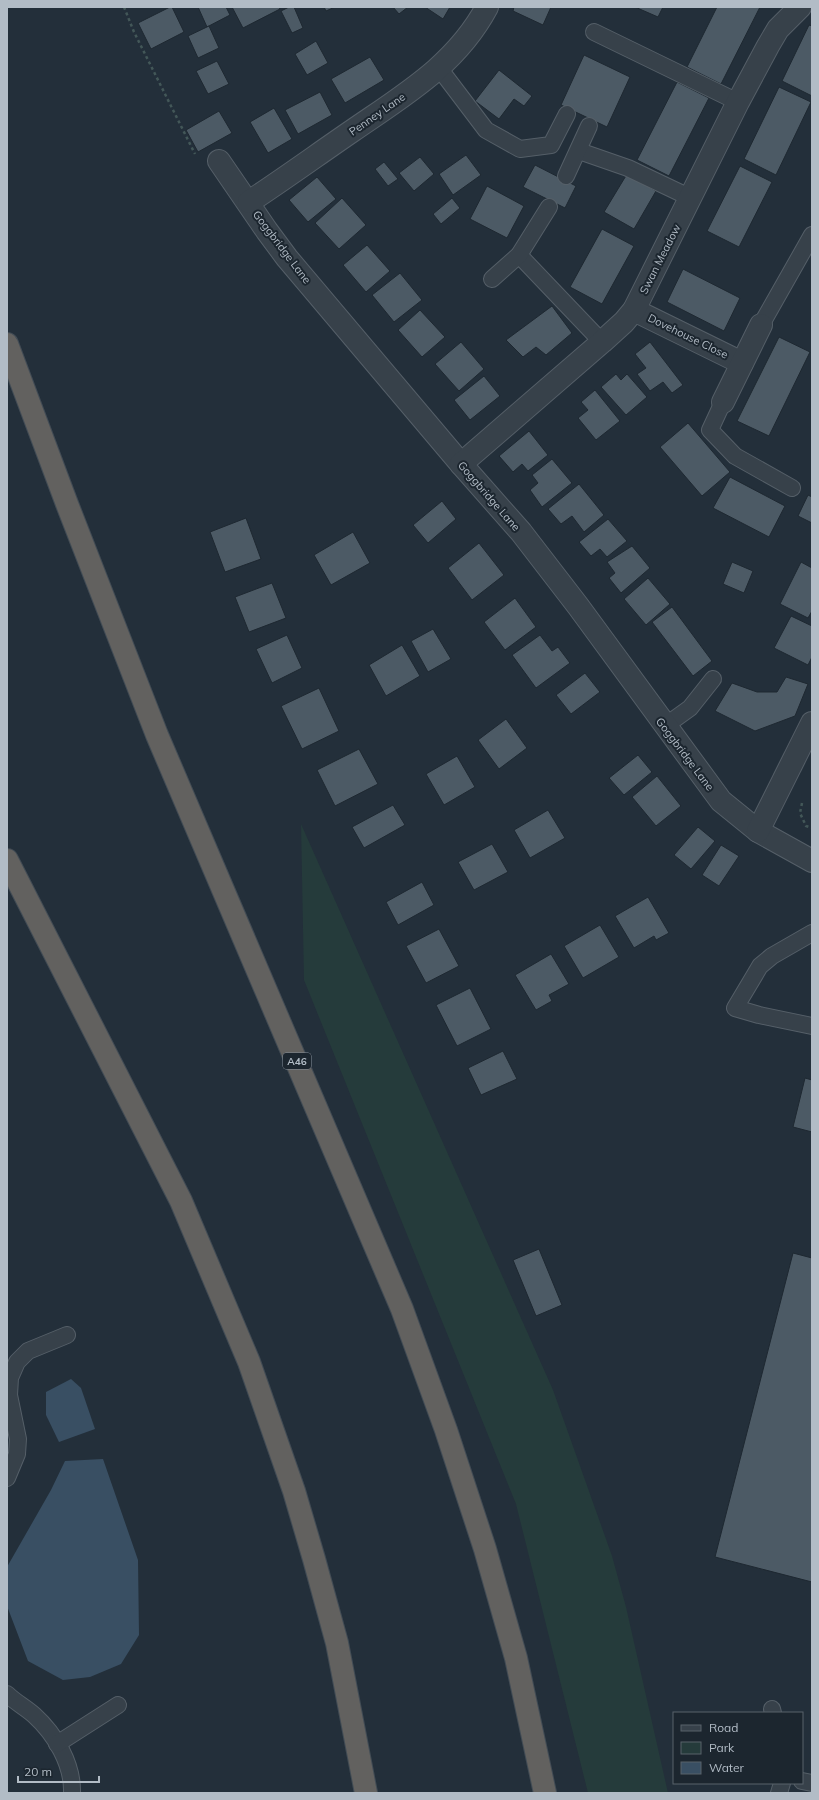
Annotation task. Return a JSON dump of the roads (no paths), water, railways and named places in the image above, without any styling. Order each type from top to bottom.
[{"type":"highway","name":"A46","points":[[7,344],[157,735],[402,1309],[446,1430],[485,1550],[516,1658],[545,1793]]},
{"type":"highway","points":[[7,860],[181,1201],[249,1362],[294,1491],[337,1643],[366,1793]]},
{"type":"street","name":"Penney Lane","points":[[249,202],[422,83],[469,37],[487,7]]},
{"type":"street","name":"Swan Meadow","points":[[461,464],[602,342],[624,322],[634,310],[738,102],[778,29],[800,7]]},
{"type":"street","name":"Goggbridge Lane","points":[[219,160],[249,202],[267,231],[288,258],[461,464],[531,544],[721,801],[758,831],[812,861]]},
{"type":"street","name":"Dovehouse Close","points":[[634,310],[742,363]]},
{"type":"street","points":[[723,402],[761,325]]},
{"type":"street","points":[[758,831],[812,723]]},
{"type":"lane","points":[[594,32],[738,102]]},
{"type":"lane","points":[[439,68],[486,130],[520,149],[551,145],[567,114]]},
{"type":"lane","points":[[566,176],[579,151],[589,126]]},
{"type":"lane","points":[[579,151],[628,168],[691,198]]},
{"type":"lane","points":[[492,279],[519,255],[549,207]]},
{"type":"lane","points":[[761,325],[812,235]]},
{"type":"lane","points":[[519,255],[602,342]]},
{"type":"lane","points":[[723,402],[710,430],[735,456],[792,488]]},
{"type":"lane","points":[[665,726],[690,708],[713,679]]},
{"type":"lane","points":[[812,933],[772,956],[760,966],[735,1008],[759,1015],[812,1026]]},
{"type":"lane","points":[[7,1478],[17,1454],[18,1439],[8,1395],[10,1378],[17,1362],[28,1351],[67,1335]]},
{"type":"lane","points":[[7,1694],[33,1714],[46,1727],[58,1744],[70,1774],[72,1793]]},
{"type":"lane","points":[[58,1744],[118,1705]]},
{"type":"water","points":[[71,1379],[81,1388],[95,1429],[59,1442],[46,1415],[46,1392]]},
{"type":"water","points":[[103,1459],[138,1560],[139,1635],[121,1664],[90,1677],[63,1680],[28,1661],[7,1606],[7,1567],[51,1490],[65,1461]]}]
